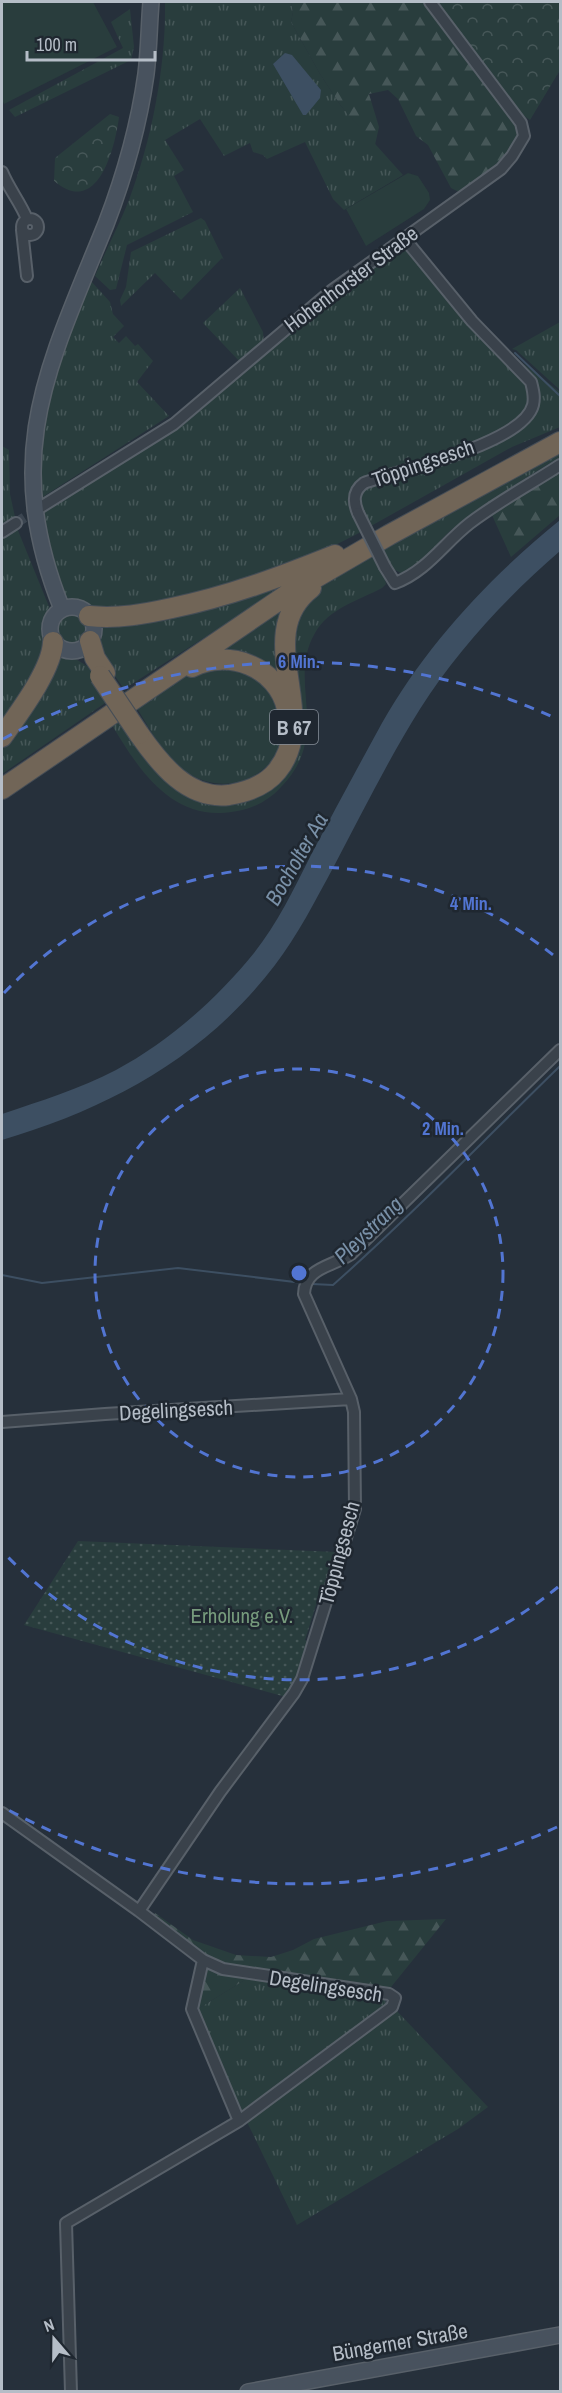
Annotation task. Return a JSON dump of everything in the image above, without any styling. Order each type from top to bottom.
[{"type":"highway","points":[[2,780],[58,739],[288,587],[453,489],[561,433]]},
{"type":"highway","name":"B 67","points":[[2,789],[291,592],[389,535],[561,442]]},
{"type":"highway","name":"B 67","points":[[83,646],[88,660],[102,674],[169,771],[202,793],[222,795],[240,793],[258,787],[273,777],[284,763],[291,748],[294,730],[284,647],[286,627],[292,608],[307,591],[389,535]]},
{"type":"highway","points":[[90,616],[107,618],[143,615],[235,594],[263,585],[362,543]]},
{"type":"highway","points":[[2,737],[27,703],[52,654],[53,642]]},
{"type":"highway","name":"B 67","points":[[133,699],[198,664],[216,659],[236,661],[252,665],[268,676],[284,699],[289,719],[288,740],[280,761],[267,774],[250,784],[218,789],[204,786],[172,767],[142,732]]},
{"type":"main road","points":[[62,609],[49,587],[30,538],[22,487],[23,438],[29,406],[41,369],[106,223],[129,151],[146,75],[151,2]]},
{"type":"main road","points":[[74,607],[90,616],[94,629],[83,646],[63,650],[53,642],[49,627],[56,614],[62,609],[74,607]]},
{"type":"main road","name":"Büngerner Straße","points":[[248,2391],[561,2335]]},
{"type":"street","name":"Hohenhorster Straße","points":[[36,510],[174,424],[331,291],[501,169],[512,156],[524,136],[521,123],[430,2]]},
{"type":"street","points":[[2,172],[7,186],[19,200],[27,219],[22,225],[27,276]]},
{"type":"street","name":"Töppingsesch","points":[[405,238],[472,321],[531,382],[535,394],[533,406],[518,424],[436,462],[364,483],[357,490],[354,497],[358,513],[395,583],[429,563],[471,522],[561,465]]},
{"type":"street","points":[[2,532],[16,522]]},
{"type":"street","name":"Töppingsesch","points":[[139,1911],[220,1792],[302,1679],[355,1509],[354,1412],[351,1399],[304,1294],[305,1284],[311,1274],[351,1254],[561,1050]]},
{"type":"street","name":"Degelingsesch","points":[[2,1422],[105,1413],[351,1399]]},
{"type":"street","name":"Degelingsesch","points":[[2,1812],[203,1960],[223,1969],[389,1994],[395,1998],[392,2007],[239,2121],[66,2223],[71,2391]]},
{"type":"street","points":[[203,1960],[192,2010],[239,2121]]},
{"type":"green space","points":[[2,2],[93,2],[117,47],[4,104],[2,100]]},
{"type":"green space","points":[[165,2],[291,2],[293,12],[291,22],[320,74],[341,106],[403,175],[344,210],[333,199],[305,142],[267,159],[253,152],[250,143],[224,156],[200,119],[165,140],[184,170],[174,176],[193,212],[127,245],[116,289],[110,290],[95,276],[129,200],[151,128],[163,52]]},
{"type":"green space","points":[[291,2],[425,2],[516,117],[518,137],[507,158],[461,193],[451,188],[428,145],[416,136],[398,99],[388,90],[369,94],[379,127],[375,145],[341,106],[320,74],[291,22],[293,12]]},
{"type":"green space","points":[[434,2],[560,2],[560,70],[530,120],[516,110]]},
{"type":"green space","points":[[130,9],[134,47],[131,60],[15,117],[9,110],[123,48],[111,22]]},
{"type":"green space","points":[[110,114],[119,117],[117,130],[108,161],[93,185],[82,191],[69,190],[54,181],[55,158]]},
{"type":"green space","points":[[408,173],[418,176],[429,193],[430,200],[424,209],[366,246],[346,209]]},
{"type":"green space","points":[[201,218],[205,221],[224,260],[222,258],[181,300],[155,273],[121,306],[120,300],[126,287],[131,252]]},
{"type":"green space","points":[[405,244],[527,386],[526,406],[523,414],[510,425],[481,441],[411,466],[361,479],[352,488],[349,499],[361,532],[290,568],[177,601],[94,610],[69,599],[58,588],[34,517],[155,441],[204,405],[321,304]]},
{"type":"green space","points":[[91,281],[110,302],[113,314],[124,326],[113,337],[119,343],[126,336],[135,346],[138,344],[153,361],[137,382],[169,416],[38,500],[32,462],[66,328]]},
{"type":"green space","points":[[240,288],[263,332],[264,344],[241,363],[203,323]]},
{"type":"green space","points":[[560,322],[560,390],[516,350],[512,349]]},
{"type":"green space","points":[[512,355],[560,392],[560,427],[512,447],[371,526],[359,504],[359,493],[367,485],[465,455],[514,434],[526,425],[536,409],[538,391]]},
{"type":"green space","points":[[2,446],[9,450],[10,494],[15,517],[2,526]]},
{"type":"green space","points":[[560,446],[560,457],[507,490],[456,526],[425,558],[401,573],[393,569],[382,547]]},
{"type":"green space","points":[[560,471],[560,515],[511,557],[491,513]]},
{"type":"green space","points":[[17,528],[50,609],[45,621],[48,649],[2,726],[2,538]]},
{"type":"green space","points":[[372,552],[381,571],[383,570],[386,584],[336,611],[315,633],[307,652],[305,670],[307,728],[304,747],[296,767],[281,787],[268,799],[254,806],[220,813],[201,811],[183,805],[154,783],[130,754],[110,722],[118,716],[208,799],[282,771],[287,640],[309,593]]},
{"type":"green space","points":[[296,579],[124,689],[97,650],[98,622]]},
{"type":"green space","points":[[303,589],[283,675],[213,657]]},
{"type":"green space","points":[[72,612],[84,617],[89,629],[84,641],[72,646],[60,641],[55,629],[60,617]]},
{"type":"green space","points":[[71,656],[90,668],[108,701],[2,774],[2,745],[56,660]]},
{"type":"green space","points":[[203,666],[235,666],[249,669],[279,700],[285,721],[282,742],[272,760],[255,775],[234,783],[210,782],[176,765],[151,732],[135,705],[179,677]]},
{"type":"green space","name":"Erholung e.V.","points":[[78,1541],[336,1552],[322,1603],[317,1602],[305,1640],[309,1642],[296,1679],[286,1697],[24,1625]]},
{"type":"green space","points":[[155,1913],[193,1940],[236,1955],[271,1957],[293,1950],[314,1939],[387,1921],[446,1919],[387,1992],[256,1971],[196,2010],[204,1963],[152,1919]]},
{"type":"green space","points":[[248,1978],[384,1996],[386,2004],[382,2010],[241,2117],[196,2010]]},
{"type":"green space","points":[[396,2010],[488,2107],[458,2129],[297,2225],[247,2122]]},
{"type":"water","points":[[285,53],[292,55],[321,90],[320,98],[306,115],[303,115],[273,64]]},
{"type":"water","points":[[560,520],[560,551],[484,625],[450,665],[397,748],[299,930],[248,998],[218,1027],[153,1075],[80,1112],[2,1140],[2,1114],[88,1083],[135,1059],[191,1018],[240,970],[278,918],[382,723],[419,666],[485,588]]},
{"type":"waterway","points":[[515,353],[560,396]]},
{"type":"waterway","name":"Pleystrang","points":[[312,1284],[333,1285],[420,1204],[560,1066]]},
{"type":"waterway","name":"Pleystrang","points":[[2,1275],[42,1283],[178,1268],[303,1283]]},
{"type":"tunnel","points":[[16,523],[36,510]]},
{"type":"water label","name":"Bocholter Aa","points":[[296,859]]}]
